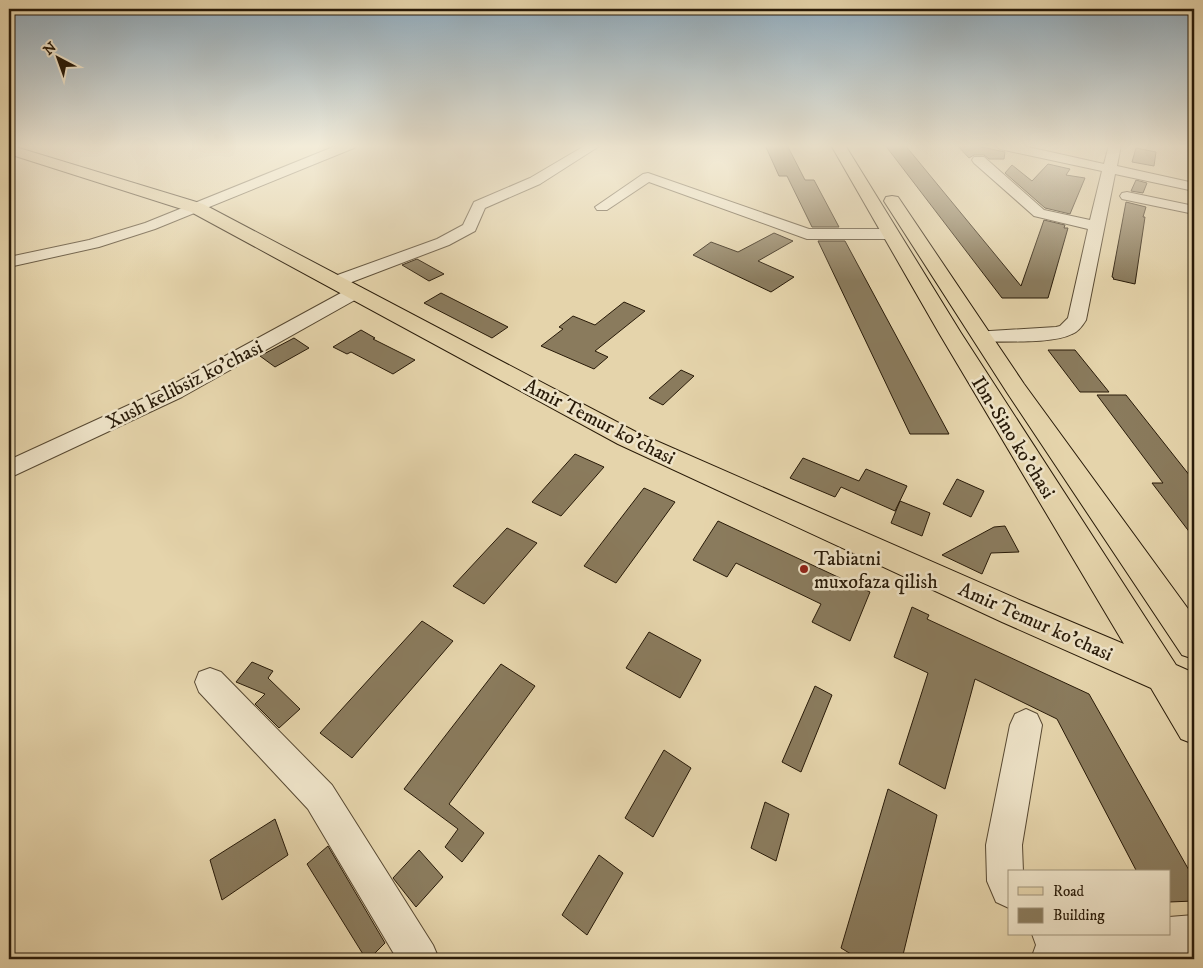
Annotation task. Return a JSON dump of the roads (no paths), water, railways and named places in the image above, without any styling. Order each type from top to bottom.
[{"type":"main road","name":"Amir Temur ko'chasi","points":[[141,190],[197,208],[627,438],[995,604],[1194,690]]},
{"type":"main road","name":"Ibn-Sino ko'chasi","points":[[865,190],[1194,726]]},
{"type":"main road","name":"Ibn-Sino ko'chasi","points":[[885,190],[981,336],[1194,644]]},
{"type":"street","points":[[9,262],[93,244],[150,226],[240,190]]},
{"type":"street","name":"Xush kelibsiz ko'chasi","points":[[9,470],[175,392],[347,287],[470,228],[479,205],[514,190]]},
{"type":"street","points":[[602,207],[627,190]]},
{"type":"street","points":[[687,190],[807,234],[891,234]]},
{"type":"street","points":[[1013,190],[1039,213],[1096,226]]},
{"type":"street","points":[[981,336],[1056,333],[1067,330],[1077,320],[1096,226],[1105,190]]},
{"type":"street","points":[[1127,196],[1194,210]]},
{"type":"street","points":[[210,682],[320,797],[419,959]]},
{"type":"street","points":[[1008,887],[1005,881],[1004,845],[1026,725]]},
{"type":"street","points":[[1170,935],[1194,934]]},
{"type":"street","points":[[1053,944],[1096,939],[1155,936]]},
{"type":"place","name":"Tabiatni muxofaza qilish","points":[[804,569]]}]
